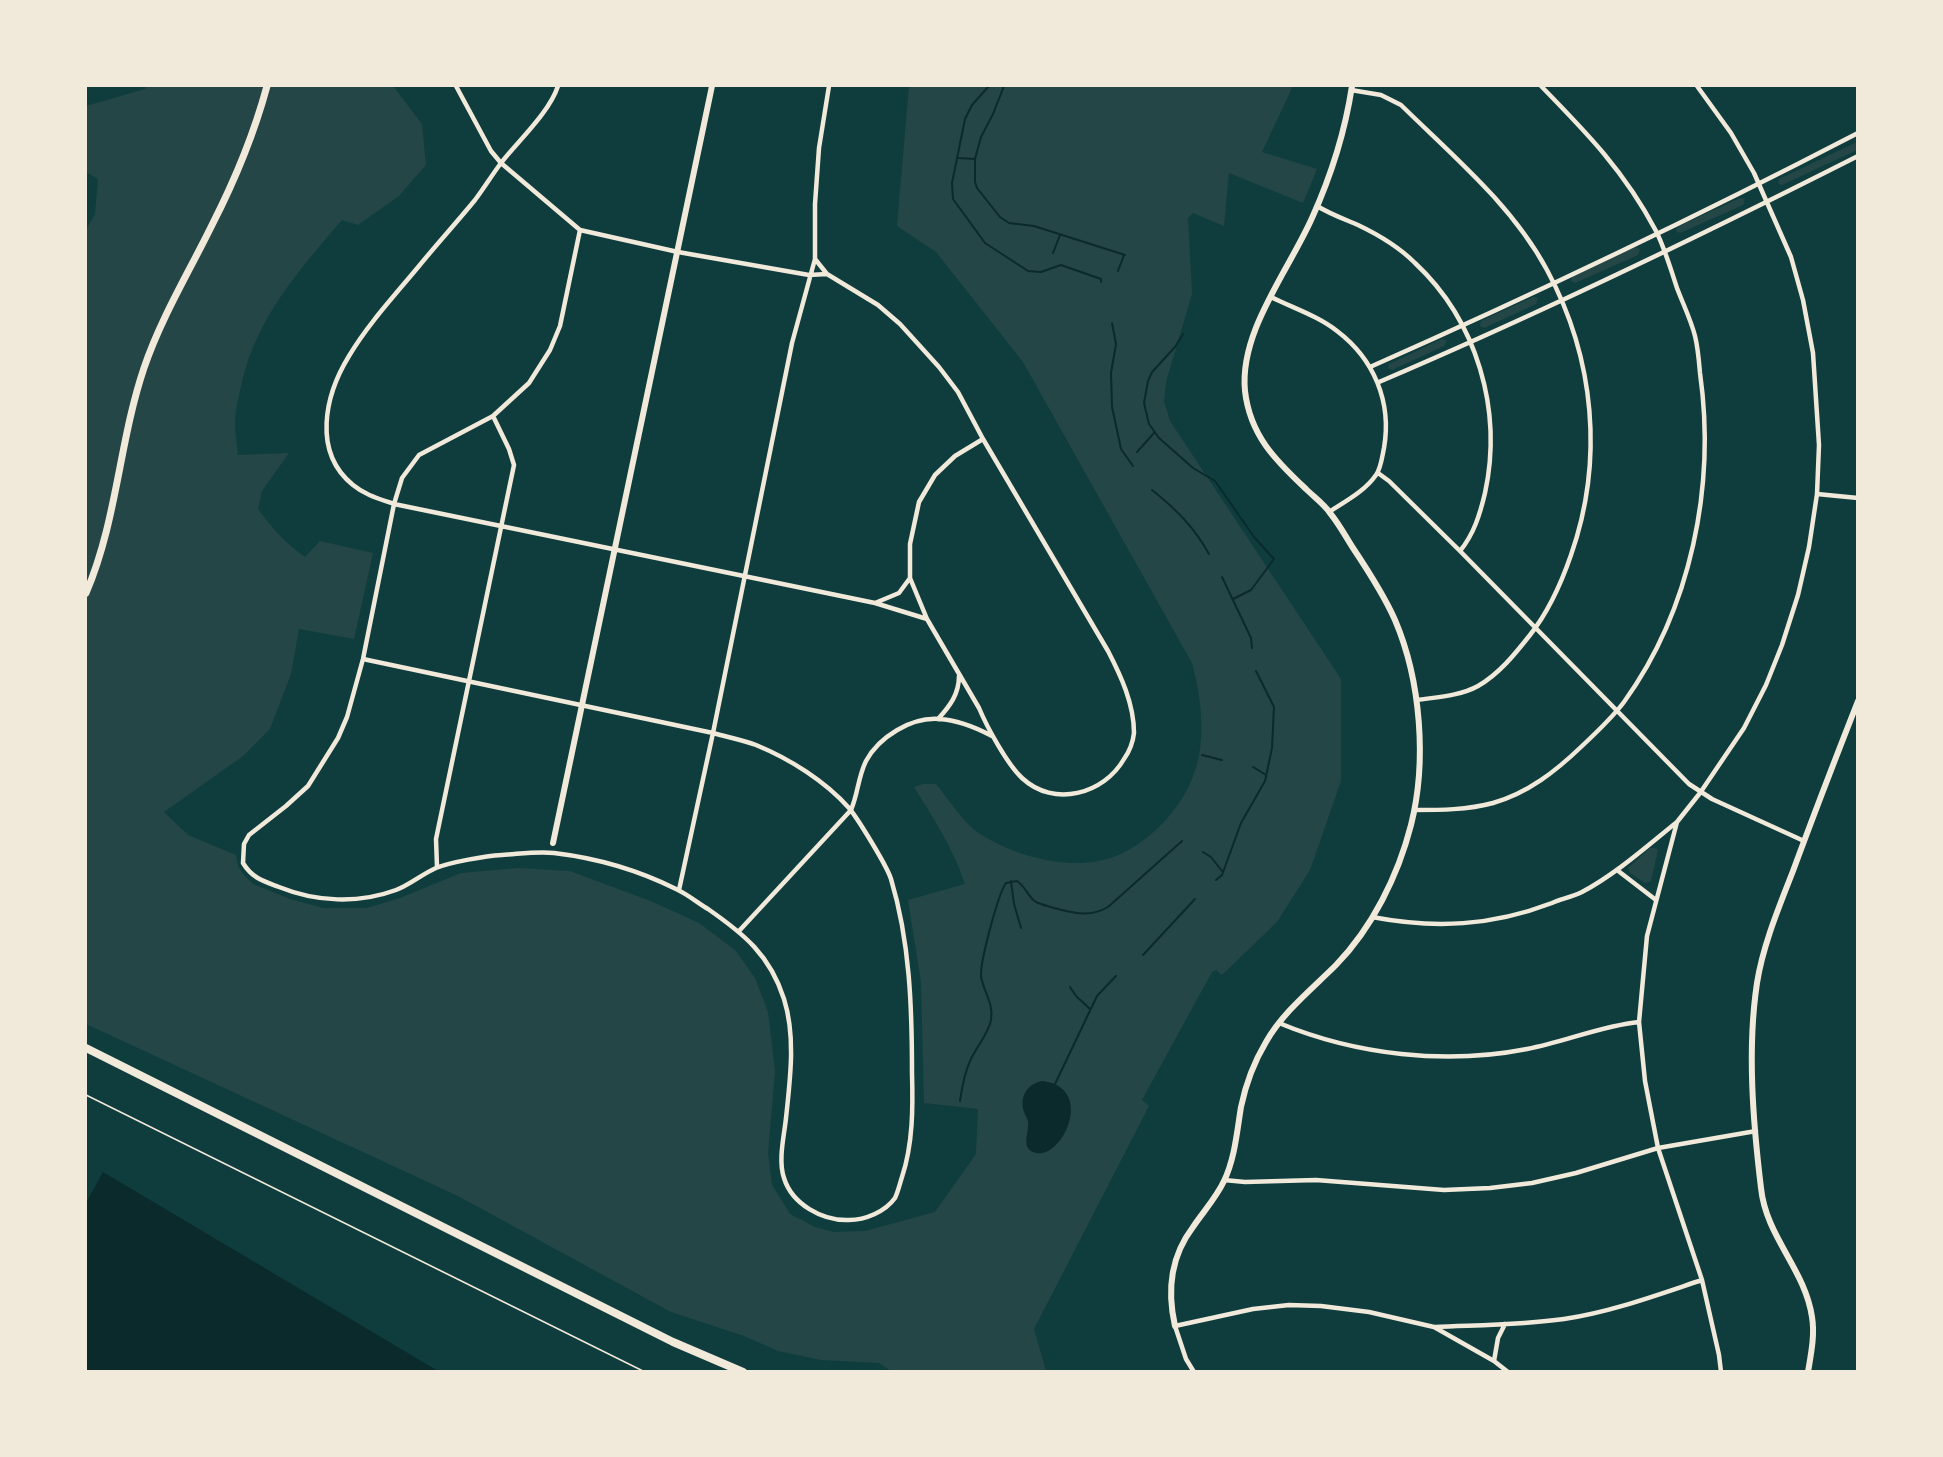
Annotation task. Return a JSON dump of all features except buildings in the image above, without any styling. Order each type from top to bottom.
[{"type":"highway","points":[[86,1048],[673,1342],[743,1371]]},
{"type":"main road","points":[[86,593],[101,552],[112,511],[132,413],[144,369],[177,291],[238,171],[257,124],[267,86]]},
{"type":"street","points":[[456,86],[491,151],[501,163],[580,230],[678,252],[809,275],[827,274]]},
{"type":"street","points":[[558,86],[532,125],[475,200],[366,331],[348,357],[332,392],[327,410],[328,447],[336,465],[352,485],[373,498],[394,504],[875,603],[927,619]]},
{"type":"street","points":[[554,843],[712,86]]},
{"type":"street","points":[[679,890],[792,343],[814,260],[814,204],[819,148],[829,86]]},
{"type":"street","points":[[1414,810],[1465,808],[1494,803],[1521,792],[1560,767],[1607,722],[1624,702],[1666,630],[1692,552],[1700,511],[1706,462],[1704,398],[1695,336],[1664,251],[1657,233],[1619,171],[1602,149],[1541,86]]},
{"type":"street","points":[[1372,917],[1430,925],[1477,923],[1530,911],[1581,892],[1617,870],[1677,822],[1700,793],[1744,728],[1770,675],[1798,595],[1809,547],[1817,494],[1818,427],[1813,353],[1803,300],[1791,257],[1760,184],[1731,133],[1697,86]]},
{"type":"street","points":[[1194,1371],[1185,1359],[1175,1326],[1170,1297],[1174,1264],[1191,1229],[1208,1207],[1224,1180],[1234,1149],[1241,1107],[1251,1072],[1269,1037],[1293,1007],[1339,961],[1372,917],[1405,846],[1414,810],[1419,758],[1417,700],[1397,624],[1381,591],[1329,512],[1274,459],[1260,438],[1251,417],[1245,390],[1246,363],[1253,337],[1329,179],[1344,129],[1352,88],[1382,95],[1401,105],[1496,199],[1518,225],[1547,271],[1577,341],[1584,367],[1591,421],[1587,494],[1577,539],[1551,604],[1512,658],[1491,677],[1476,687],[1450,695],[1417,700]]},
{"type":"street","points":[[1370,367],[1553,284],[1760,184],[1857,133]]},
{"type":"street","points":[[1379,382],[1471,343],[1767,202],[1857,156]]},
{"type":"street","points":[[1317,206],[1376,234],[1414,262],[1436,284],[1463,325],[1471,343],[1485,386],[1491,437],[1488,479],[1483,503],[1474,531],[1460,551]]},
{"type":"street","points":[[363,660],[713,733],[755,745],[791,763],[820,783],[850,810],[890,874],[909,972],[913,1101],[909,1158],[896,1197],[882,1211],[848,1221],[815,1214],[791,1192],[784,1179],[782,1149],[790,1081],[790,1034],[785,1003],[777,981],[761,954],[739,931],[679,890],[608,862],[551,853],[497,855],[437,867],[398,890],[342,901],[324,900],[290,892],[256,879],[243,862],[244,844],[249,835],[308,786],[325,760],[347,717],[363,660],[394,504],[402,478],[419,455],[493,416],[529,383],[550,350],[560,326],[580,230]]},
{"type":"street","points":[[814,260],[827,274],[878,305],[918,343],[958,392],[983,439],[1108,651],[1123,681],[1133,719],[1134,736],[1121,766],[1110,779],[1095,789],[1062,795],[1046,793],[1021,778],[994,738],[927,619],[910,578],[910,544],[919,502],[935,475],[955,456],[983,439]]},
{"type":"street","points":[[1271,297],[1322,321],[1338,332],[1356,348],[1379,382],[1386,416],[1386,428],[1378,473],[1363,489],[1329,512]]},
{"type":"street","points":[[437,867],[436,839],[514,465],[493,416]]},
{"type":"street","points":[[1378,473],[1460,551],[1689,784],[1700,793],[1804,841]]},
{"type":"street","points":[[1817,494],[1857,498]]},
{"type":"street","points":[[875,603],[899,593],[910,578]]},
{"type":"street","points":[[739,931],[850,810],[856,800],[860,778],[867,760],[880,744],[893,733],[908,725],[940,717],[946,712],[958,688],[959,673]]},
{"type":"street","points":[[1808,1371],[1813,1339],[1811,1309],[1799,1277],[1768,1221],[1761,1190],[1752,1065],[1753,1019],[1758,981],[1770,934],[1857,701]]},
{"type":"street","points":[[940,717],[972,726],[994,738]]},
{"type":"street","points":[[1677,822],[1647,936],[1639,1022],[1645,1081],[1658,1148],[1702,1280],[1721,1371]]},
{"type":"street","points":[[1617,870],[1656,900]]},
{"type":"street","points":[[1279,1023],[1370,1051],[1446,1057],[1528,1049],[1620,1024],[1639,1022]]},
{"type":"street","points":[[1224,1180],[1245,1182],[1316,1180],[1444,1190],[1490,1188],[1532,1183],[1576,1173],[1658,1148],[1756,1131]]},
{"type":"street","points":[[1175,1326],[1253,1308],[1289,1305],[1369,1312],[1434,1327],[1565,1319],[1626,1305],[1702,1280]]},
{"type":"street","points":[[1494,1361],[1498,1338],[1505,1324]]},
{"type":"street","points":[[1434,1327],[1508,1371]]},
{"type":"path","points":[[86,1095],[645,1371]]},
{"type":"shaded area","points":[[146,86],[393,86],[422,124],[426,165],[399,196],[358,225],[342,220],[296,276],[269,315],[258,336],[249,358],[236,408],[235,427],[238,455],[289,453],[262,491],[258,509],[279,535],[305,557],[320,541],[373,553],[354,639],[299,629],[291,674],[270,729],[243,756],[164,812],[188,835],[236,855],[238,866],[253,884],[290,899],[323,908],[367,908],[400,898],[461,873],[518,868],[570,871],[653,902],[699,923],[735,950],[755,978],[768,1012],[775,1071],[768,1153],[772,1185],[790,1214],[815,1227],[834,1232],[865,1231],[935,1212],[976,1154],[978,1109],[924,1103],[921,982],[908,900],[965,884],[949,846],[914,787],[936,784],[971,826],[985,837],[1011,850],[1040,859],[1070,863],[1099,861],[1128,850],[1155,831],[1167,819],[1186,793],[1192,779],[1200,751],[1201,736],[1200,706],[1192,663],[1023,362],[936,252],[897,226],[909,86],[1293,86],[1262,152],[1317,169],[1303,203],[1229,173],[1224,226],[1193,213],[1188,218],[1192,294],[1166,382],[1164,401],[1170,421],[1341,679],[1341,781],[1310,870],[1277,922],[1222,975],[1216,970],[1212,972],[1142,1100],[1149,1106],[1034,1329],[1046,1371],[891,1371],[879,1363],[821,1360],[778,1351],[744,1336],[671,1312],[458,1196],[86,1024],[86,230],[95,214],[98,179],[86,172],[86,106],[145,89]]},
{"type":"shaded area","points":[[1857,142],[1857,150],[1782,185],[1778,183],[1779,179]]},
{"type":"shaded area","points":[[1740,198],[1745,199],[1743,205],[1680,233],[1676,231],[1677,227]]},
{"type":"shaded area","points":[[1635,247],[1640,249],[1638,255],[1575,283],[1571,281],[1572,277]]},
{"type":"shaded area","points":[[1533,297],[1538,298],[1536,304],[1484,328],[1480,326],[1481,321]]},
{"type":"shaded area","points":[[1442,339],[1447,340],[1444,346],[1392,370],[1388,368],[1389,364]]},
{"type":"shaded area","points":[[1650,848],[1658,850],[1651,881],[1645,883],[1630,873],[1628,868]]},
{"type":"shaded area","points":[[1042,1081],[1058,1086],[1068,1096],[1071,1108],[1069,1122],[1056,1145],[1046,1152],[1036,1153],[1028,1148],[1027,1144],[1028,1121],[1023,1101],[1028,1088]]},
{"type":"shaded area","points":[[103,1172],[438,1371],[86,1371],[86,1203]]},
{"type":"waterway","points":[[989,86],[972,105],[965,119],[952,183],[953,199],[985,243],[1028,271],[1041,272],[1061,265],[1101,279],[1101,282]]},
{"type":"waterway","points":[[1004,86],[981,137],[975,159],[977,188],[1000,217],[1009,223],[1034,226],[1125,255]]},
{"type":"waterway","points":[[958,158],[975,159]]},
{"type":"waterway","points":[[1053,253],[1060,235]]},
{"type":"waterway","points":[[1118,271],[1124,255]]},
{"type":"waterway","points":[[1112,323],[1116,344],[1111,373],[1112,407],[1121,449],[1133,466]]},
{"type":"waterway","points":[[1183,334],[1175,347],[1152,372],[1144,403],[1149,424],[1159,438],[1193,468],[1215,481],[1254,537],[1274,559],[1251,590],[1233,599]]},
{"type":"waterway","points":[[1137,452],[1154,433]]},
{"type":"waterway","points":[[1152,490],[1184,519],[1209,554]]},
{"type":"waterway","points":[[1222,577],[1251,638],[1252,648]]},
{"type":"waterway","points":[[1216,880],[1222,875],[1241,823],[1265,781],[1272,748],[1274,707],[1256,671]]},
{"type":"waterway","points":[[1202,755],[1222,760]]},
{"type":"waterway","points":[[1253,767],[1266,775]]},
{"type":"waterway","points":[[960,1101],[968,1066],[991,1020],[991,1008],[982,981],[981,968],[994,914],[1006,883],[1017,881],[1033,900],[1043,905],[1075,913],[1094,912],[1108,907],[1182,841]]},
{"type":"waterway","points":[[1203,852],[1211,857],[1222,871]]},
{"type":"waterway","points":[[1011,881],[1014,904],[1021,928]]},
{"type":"waterway","points":[[1143,955],[1195,899]]},
{"type":"waterway","points":[[1055,1084],[1097,996],[1116,976]]},
{"type":"waterway","points":[[1070,987],[1090,1009]]}]
